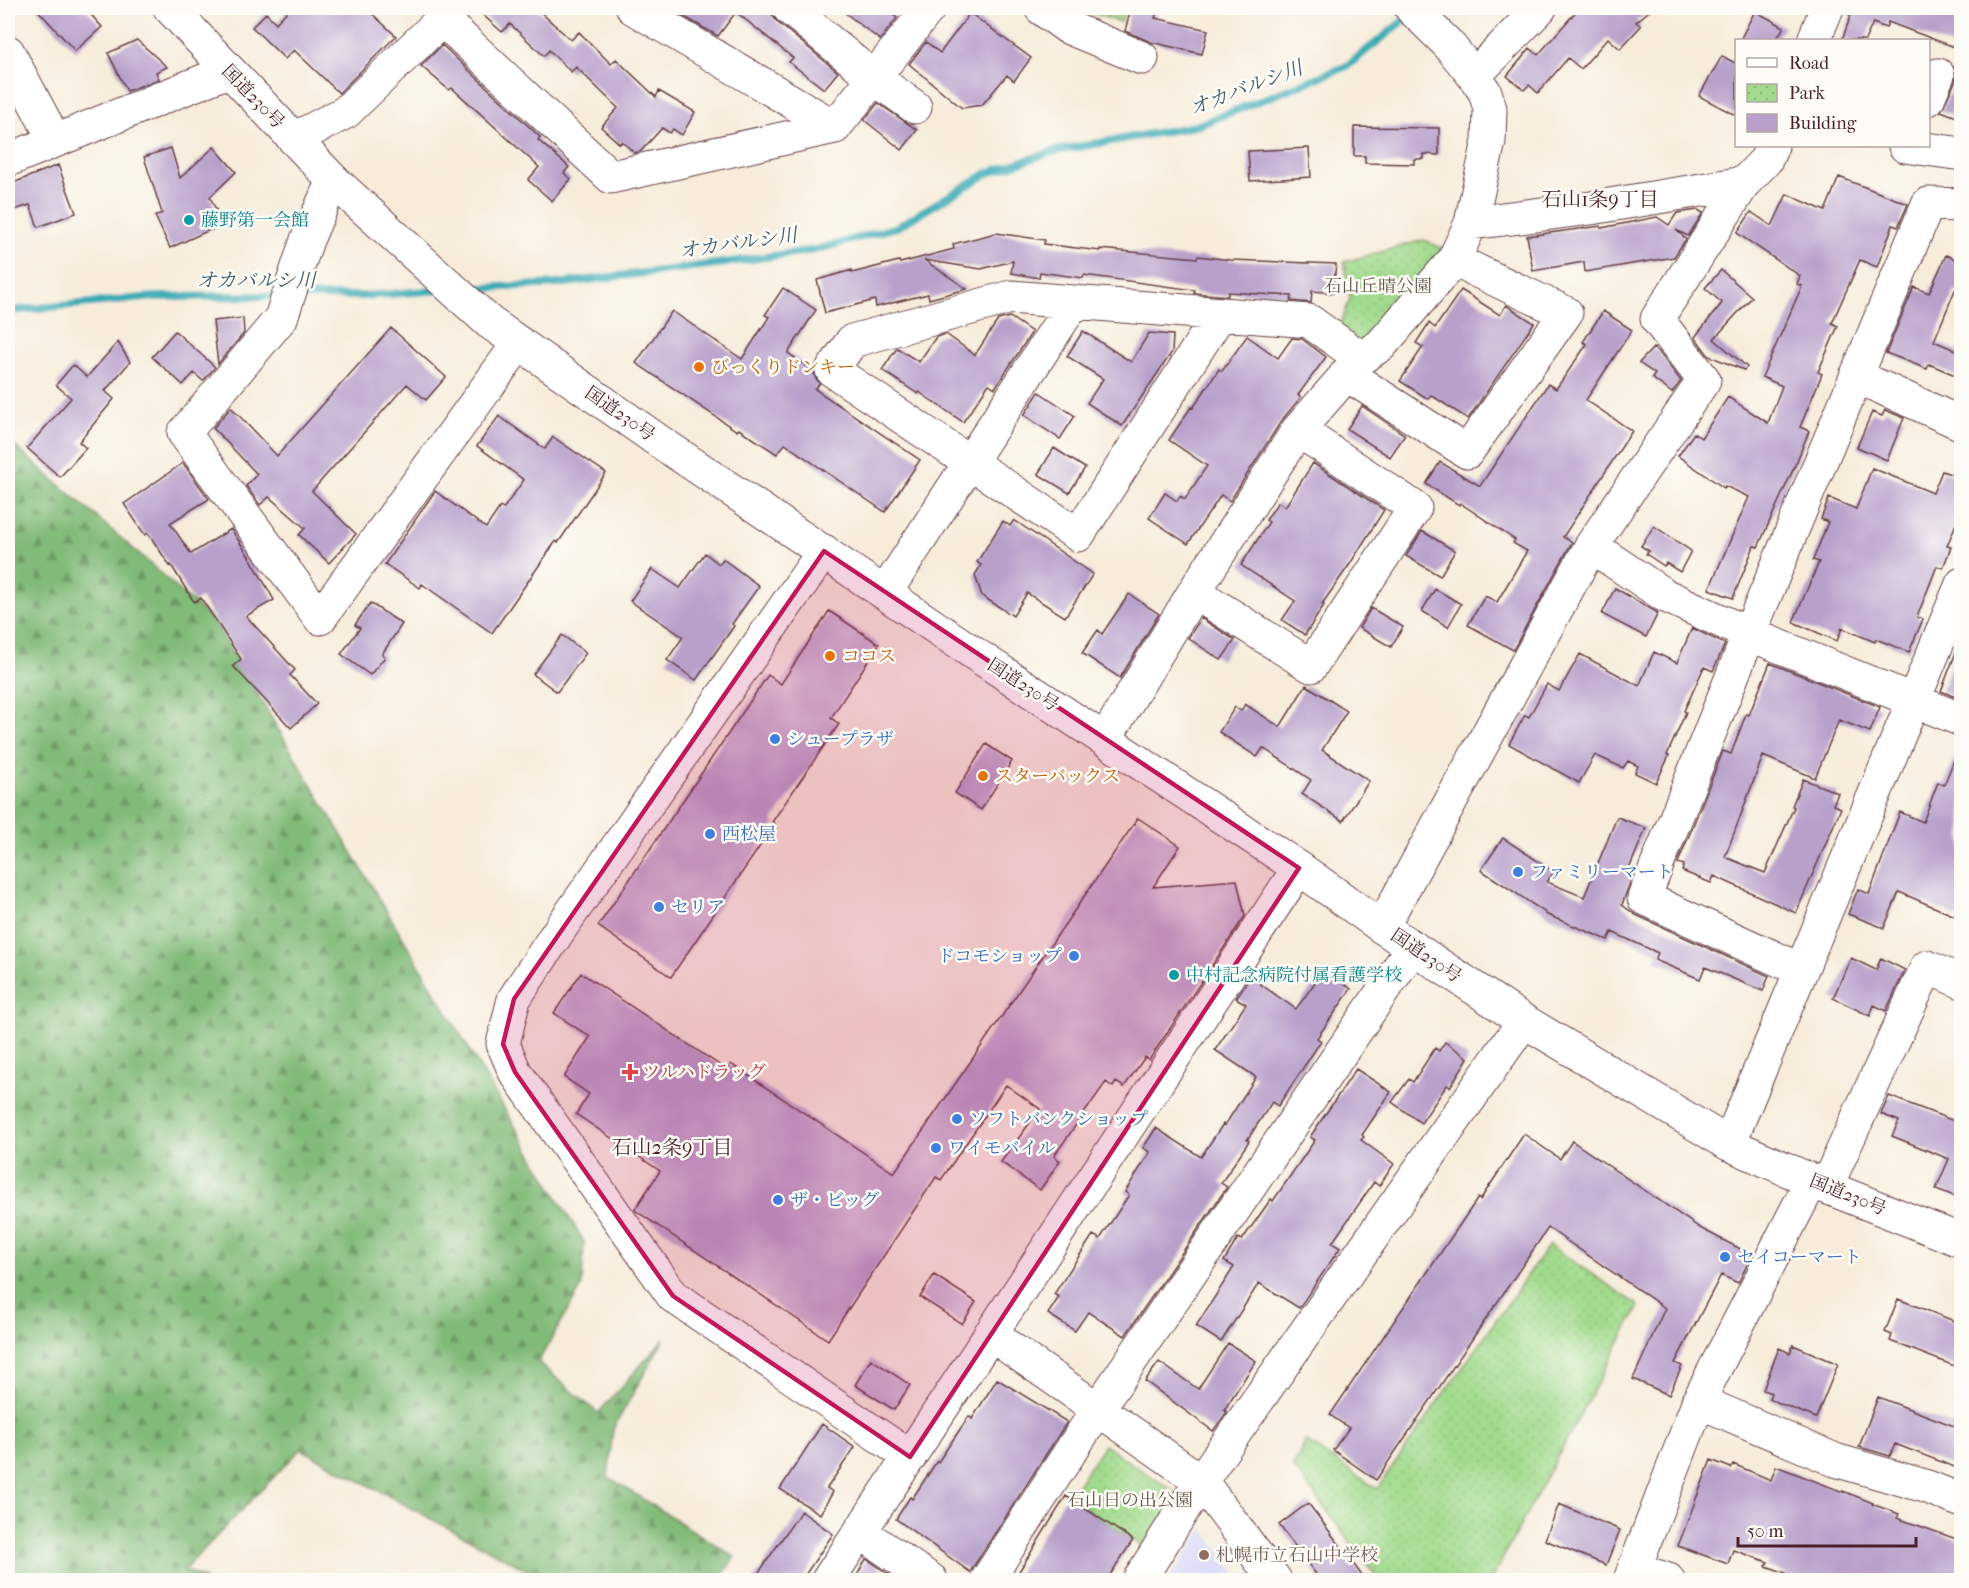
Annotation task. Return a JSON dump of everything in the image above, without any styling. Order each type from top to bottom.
[{"type":"main road","name":"国道230号","points":[[170,8],[333,180],[489,322],[660,442],[1299,868],[1524,1021],[1729,1144],[1819,1184],[1962,1241]]},
{"type":"main road","points":[[633,8],[835,127]]},
{"type":"main road","points":[[789,8],[874,78],[915,107]]},
{"type":"main road","points":[[294,139],[346,112],[449,14],[611,177],[835,127],[929,8]]},
{"type":"main road","points":[[1041,8],[1067,27],[1142,58]]},
{"type":"main road","points":[[1105,739],[1194,592],[1298,430],[1353,366],[1381,345],[1454,260],[1471,223],[1489,141],[1490,109],[1485,92],[1474,76],[1448,44],[1411,8]]},
{"type":"main road","points":[[1474,76],[1539,8]]},
{"type":"main road","points":[[1814,39],[1827,8]]},
{"type":"main road","points":[[8,52],[55,141]]},
{"type":"main road","points":[[8,160],[228,71]]},
{"type":"main road","points":[[1383,927],[1591,546],[1704,380],[1657,319],[1744,183],[1766,160],[1772,147]]},
{"type":"main road","points":[[1912,147],[1962,154]]},
{"type":"main road","points":[[333,180],[307,240],[281,318],[184,433],[320,618],[519,343]]},
{"type":"main road","points":[[1471,223],[1591,208],[1744,183]]},
{"type":"main road","points":[[1801,970],[1644,898],[1749,634],[1928,204],[1962,205]]},
{"type":"main road","points":[[1220,314],[1078,535],[832,370],[852,341],[1011,297],[1310,321],[1353,366],[1467,452],[1566,313],[1454,260]]},
{"type":"main road","points":[[885,593],[1074,302]]},
{"type":"main road","points":[[1856,376],[1962,424]]},
{"type":"main road","points":[[1194,592],[1311,666],[1415,508],[1298,430]]},
{"type":"main road","points":[[1591,546],[1664,595],[1749,634],[1962,720]]},
{"type":"main road","points":[[824,551],[527,979],[514,999],[503,1044],[515,1072],[673,1296],[910,1457]]},
{"type":"main road","points":[[1729,1144],[1962,584]]},
{"type":"main road","points":[[828,1581],[1299,868]]},
{"type":"main road","points":[[987,1581],[1098,1409],[1413,947]]},
{"type":"main road","points":[[1668,1581],[1632,1575],[1698,1401],[1819,1184],[1927,968],[1962,982]]},
{"type":"main road","points":[[1139,1581],[1202,1481],[1524,1021]]},
{"type":"main road","points":[[990,1335],[1202,1481],[1275,1581]]},
{"type":"main road","points":[[1698,1401],[1835,1461],[1925,1486],[1962,1501]]},
{"type":"main road","points":[[860,1532],[931,1581]]},
{"type":"highlighted area","points":[[824,551],[1299,868],[910,1457],[673,1296],[515,1072],[503,1044],[514,999]]},
{"type":"shaded area","name":"札幌市立石山中学校","points":[[1203,1529],[1242,1580],[1168,1580]]},
{"type":"green space","points":[[1074,8],[1126,8],[1121,22]]},
{"type":"green space","name":"石山丘晴公園","points":[[1423,240],[1447,250],[1375,338],[1357,341],[1340,325],[1350,299],[1344,262]]},
{"type":"green space","points":[[8,440],[215,623],[584,1242],[582,1286],[538,1362],[598,1413],[664,1339],[613,1429],[608,1477],[735,1557],[719,1580],[545,1580],[301,1449],[184,1570],[207,1580],[8,1580]]},
{"type":"green space","points":[[1549,1245],[1639,1306],[1491,1580],[1379,1580],[1293,1466],[1306,1441],[1377,1489]]},
{"type":"green space","name":"石山日の出公園","points":[[1104,1445],[1176,1493],[1148,1550],[1069,1497]]},
{"type":"building","points":[[36,8],[85,8],[102,27],[75,51]]},
{"type":"building","points":[[290,8],[366,8],[396,36],[339,93],[294,50],[285,59],[252,27],[266,13],[276,23]]},
{"type":"building","points":[[475,8],[536,8],[571,40],[579,32],[611,64],[616,59],[656,97],[659,91],[695,112],[682,135],[673,129],[670,133],[662,128],[641,151],[634,153],[622,141],[620,144],[601,127],[618,108],[576,67],[571,72],[549,50],[544,56],[510,24],[502,32]]},
{"type":"building","points":[[686,8],[768,8],[777,22],[838,72],[824,89],[789,62],[793,58],[736,12],[718,36],[681,15]]},
{"type":"building","points":[[839,8],[884,8],[897,18],[880,40]]},
{"type":"building","points":[[1131,8],[1158,8],[1155,18],[1208,30],[1202,54],[1151,42],[1125,31]]},
{"type":"building","points":[[1579,8],[1653,8],[1636,22],[1641,26],[1620,49],[1608,38],[1581,69],[1568,58],[1538,93],[1529,85],[1524,90],[1507,76],[1530,48],[1538,55]]},
{"type":"building","points":[[1845,8],[1940,8],[1962,16],[1962,50],[1888,22],[1886,28],[1873,23],[1865,39],[1842,39],[1851,15],[1845,13]]},
{"type":"building","points":[[1755,11],[1784,27],[1777,39],[1741,39]]},
{"type":"building","points":[[970,13],[1031,58],[1014,81],[1007,75],[982,105],[962,108],[909,64],[926,42],[940,53]]},
{"type":"building","points":[[137,40],[167,67],[156,72],[159,79],[127,91],[108,53]]},
{"type":"building","points":[[442,45],[540,137],[538,140],[569,167],[564,173],[571,179],[552,201],[528,180],[539,167],[452,88],[449,90],[421,66]]},
{"type":"building","points":[[1959,53],[1962,54],[1962,119],[1941,111],[1955,82],[1957,73],[1954,67]]},
{"type":"building","points":[[1722,56],[1735,63],[1735,115],[1699,96]]},
{"type":"building","points":[[878,103],[917,130],[902,150],[864,120]]},
{"type":"building","points":[[1354,127],[1439,128],[1439,155],[1424,154],[1424,159],[1414,159],[1414,164],[1365,163],[1365,156],[1354,156]]},
{"type":"building","points":[[214,147],[236,172],[210,197],[223,224],[170,248],[155,216],[162,213],[144,157],[171,148],[180,178]]},
{"type":"building","points":[[1309,148],[1311,177],[1250,181],[1248,151]]},
{"type":"building","points":[[58,165],[76,213],[38,227],[30,205],[8,212],[8,185]]},
{"type":"building","points":[[1839,177],[1908,204],[1898,227],[1893,225],[1877,267],[1860,260],[1832,323],[1838,326],[1818,372],[1822,374],[1800,427],[1809,431],[1758,547],[1754,546],[1733,598],[1709,589],[1749,497],[1725,486],[1724,488],[1678,456],[1694,433],[1701,438],[1728,397],[1768,423],[1782,386],[1762,377],[1802,286],[1797,284],[1800,276],[1737,233],[1751,212],[1772,226],[1787,194],[1825,211]]},
{"type":"building","points":[[1698,210],[1703,213],[1688,236],[1676,230],[1686,239],[1674,257],[1585,272],[1584,262],[1533,271],[1527,236],[1601,226],[1601,228],[1657,217],[1669,225],[1677,213]]},
{"type":"building","points":[[996,233],[1045,240],[1044,244],[1100,251],[1100,249],[1197,258],[1198,256],[1231,260],[1336,264],[1333,293],[1312,291],[1311,303],[1291,301],[1292,296],[1228,292],[1228,296],[1194,293],[1195,290],[1084,275],[1083,278],[1040,272],[1039,278],[1011,273],[1013,261],[981,269],[924,260],[967,289],[929,299],[928,294],[876,307],[875,300],[825,313],[817,280],[852,270],[852,273],[954,249],[953,244]]},
{"type":"building","points":[[1946,255],[1962,262],[1962,293],[1955,290],[1934,341],[1962,353],[1962,378],[1929,364],[1927,369],[1886,353],[1914,287],[1929,293]]},
{"type":"building","points":[[1721,270],[1752,297],[1714,339],[1747,367],[1744,370],[1709,356],[1695,337],[1722,303],[1705,288]]},
{"type":"building","points":[[783,288],[816,310],[788,353],[814,371],[815,378],[820,383],[815,389],[920,460],[885,512],[785,444],[777,454],[739,429],[737,431],[636,363],[672,311],[742,359],[769,317],[765,315]]},
{"type":"building","points":[[1461,290],[1500,315],[1506,305],[1534,323],[1468,419],[1431,395],[1428,399],[1400,381],[1423,347],[1416,343],[1429,323],[1435,328]]},
{"type":"building","points":[[1603,311],[1632,330],[1586,400],[1632,431],[1563,537],[1572,542],[1513,650],[1468,625],[1485,596],[1497,602],[1527,551],[1513,543],[1515,540],[1460,503],[1459,505],[1426,484],[1440,462],[1480,486],[1548,384],[1556,389],[1587,344],[1583,342]]},
{"type":"building","points":[[1010,317],[1032,332],[995,388],[989,384],[963,422],[882,370],[897,348],[919,362],[936,337],[946,334],[975,355],[998,320]]},
{"type":"building","points":[[243,318],[244,333],[218,364],[213,321]]},
{"type":"building","points":[[391,328],[446,377],[426,400],[407,384],[312,491],[356,534],[329,563],[299,535],[305,528],[269,497],[260,505],[246,486],[257,474],[213,428],[231,407],[277,456]]},
{"type":"building","points":[[175,331],[215,367],[203,381],[194,373],[183,385],[152,357]]},
{"type":"building","points":[[1083,331],[1131,362],[1149,333],[1173,335],[1172,352],[1122,426],[1087,403],[1103,379],[1067,356]]},
{"type":"building","points":[[1247,336],[1278,358],[1292,338],[1302,339],[1326,357],[1298,395],[1301,397],[1282,420],[1230,501],[1221,495],[1188,544],[1149,518],[1165,493],[1177,501],[1180,496],[1185,499],[1207,466],[1169,440],[1219,369],[1222,371]]},
{"type":"building","points":[[118,342],[130,362],[105,391],[114,399],[79,442],[86,448],[60,477],[27,448],[71,398],[56,385],[73,365],[87,377]]},
{"type":"building","points":[[1653,348],[1658,351],[1681,381],[1672,393],[1652,378],[1655,374],[1639,363]]},
{"type":"building","points":[[1039,392],[1075,416],[1060,439],[1024,415]]},
{"type":"building","points":[[1362,406],[1405,435],[1390,457],[1347,429]]},
{"type":"building","points":[[1885,410],[1904,418],[1887,460],[1857,447],[1872,412],[1882,416]]},
{"type":"building","points":[[499,416],[545,449],[553,437],[606,473],[492,633],[422,584],[420,588],[385,564],[435,491],[486,528],[500,507],[503,509],[524,480],[477,446]]},
{"type":"building","points":[[1054,448],[1085,468],[1069,493],[1038,474]]},
{"type":"building","points":[[183,463],[209,499],[170,523],[191,554],[231,529],[252,561],[274,600],[246,616],[295,670],[290,675],[317,704],[291,728],[233,666],[241,659],[201,598],[194,602],[171,565],[148,533],[145,535],[124,504]]},
{"type":"building","points":[[1313,463],[1384,510],[1322,604],[1324,605],[1305,635],[1282,620],[1295,601],[1241,565],[1269,522],[1266,520],[1278,502],[1285,507]]},
{"type":"building","points":[[1872,468],[1933,493],[1942,471],[1962,478],[1962,509],[1947,546],[1951,547],[1943,568],[1937,566],[1917,617],[1923,619],[1909,652],[1876,639],[1875,642],[1842,628],[1837,641],[1793,622],[1819,562],[1813,560],[1828,522],[1821,519],[1829,498],[1856,509]]},
{"type":"building","points":[[1014,520],[1093,574],[1065,617],[1027,593],[1013,616],[982,596],[975,575],[981,565],[977,562],[1003,521],[1010,526]]},
{"type":"building","points":[[1654,526],[1691,551],[1680,572],[1666,563],[1664,566],[1646,554],[1649,551],[1641,546]]},
{"type":"building","points":[[1422,531],[1455,551],[1440,576],[1406,556]]},
{"type":"building","points":[[705,553],[719,564],[723,559],[759,586],[696,680],[667,660],[683,637],[630,601],[652,569],[680,588]]},
{"type":"building","points":[[1615,588],[1658,613],[1646,637],[1602,614]]},
{"type":"building","points":[[1435,589],[1461,604],[1448,627],[1422,611]]},
{"type":"building","points":[[1129,594],[1159,614],[1120,678],[1082,653],[1098,630],[1102,634]]},
{"type":"building","points":[[370,603],[402,624],[382,654],[385,657],[370,675],[341,654],[360,628],[355,625]]},
{"type":"building","points":[[1371,608],[1403,627],[1391,647],[1359,628]]},
{"type":"building","points":[[829,611],[879,644],[831,718],[839,724],[772,822],[775,824],[671,977],[598,926],[768,675],[781,684]]},
{"type":"building","points":[[1201,618],[1235,640],[1221,660],[1188,638]]},
{"type":"building","points":[[1692,628],[1725,644],[1713,671],[1704,667],[1656,783],[1635,773],[1638,766],[1628,761],[1623,768],[1595,755],[1579,783],[1509,744],[1525,715],[1529,717],[1547,684],[1559,691],[1580,654],[1639,686],[1654,652],[1677,663]]},
{"type":"building","points":[[562,635],[586,653],[557,692],[533,674]]},
{"type":"building","points":[[1960,642],[1962,642],[1962,700],[1941,691]]},
{"type":"building","points":[[1770,663],[1880,707],[1870,732],[1839,720],[1815,778],[1763,756],[1725,857],[1765,873],[1794,807],[1792,806],[1803,779],[1838,793],[1833,805],[1841,808],[1796,913],[1714,876],[1711,883],[1682,871],[1684,865],[1678,863],[1723,751],[1731,754],[1746,714],[1749,715]]},
{"type":"building","points":[[1306,685],[1347,711],[1322,750],[1369,781],[1343,821],[1302,794],[1311,780],[1263,748],[1257,757],[1219,732],[1235,707],[1241,711],[1245,704],[1280,727]]},
{"type":"building","points":[[986,744],[1012,761],[981,810],[955,793]]},
{"type":"building","points":[[1960,745],[1962,745],[1962,919],[1899,892],[1884,928],[1848,914],[1858,889],[1869,894],[1900,812],[1923,822],[1938,782],[1944,785]]},
{"type":"building","points":[[1617,817],[1646,828],[1629,869],[1634,871],[1622,905],[1636,915],[1769,976],[1763,991],[1705,967],[1700,979],[1655,960],[1658,953],[1612,932],[1608,940],[1545,914],[1481,870],[1503,838],[1554,872],[1547,882],[1584,897]]},
{"type":"building","points":[[1138,818],[1180,846],[1153,887],[1237,880],[1245,916],[1149,1060],[1145,1057],[1124,1087],[1116,1082],[1113,1087],[1106,1082],[1054,1156],[1060,1161],[1040,1190],[1001,1162],[1040,1109],[1006,1085],[941,1180],[936,1177],[828,1340],[636,1211],[635,1209],[660,1171],[576,1114],[589,1094],[564,1077],[590,1037],[554,1013],[581,973],[727,1070],[731,1064],[894,1173]]},
{"type":"building","points":[[1851,958],[1876,970],[1881,958],[1905,970],[1886,1011],[1874,1005],[1870,1016],[1833,998]]},
{"type":"building","points":[[1324,970],[1351,989],[1317,1038],[1321,1041],[1278,1106],[1272,1102],[1247,1140],[1249,1141],[1221,1183],[1227,1187],[1125,1336],[1088,1312],[1075,1331],[1048,1314],[1059,1297],[1054,1294],[1093,1235],[1100,1239],[1129,1195],[1125,1192],[1150,1152],[1143,1148],[1156,1128],[1201,1157],[1256,1077],[1215,1050],[1246,1004],[1236,998],[1250,977],[1296,1009]]},
{"type":"building","points":[[1445,1042],[1468,1058],[1450,1087],[1447,1085],[1421,1123],[1392,1102],[1409,1079],[1413,1082],[1435,1048],[1439,1051]]},
{"type":"building","points":[[1356,1069],[1391,1092],[1362,1135],[1364,1137],[1361,1140],[1394,1164],[1379,1186],[1374,1182],[1332,1243],[1340,1248],[1299,1308],[1259,1283],[1221,1342],[1196,1326],[1234,1267],[1224,1261],[1238,1238],[1242,1240],[1271,1199],[1273,1201],[1315,1140],[1310,1137]]},
{"type":"building","points":[[1889,1096],[1962,1124],[1962,1199],[1936,1189],[1949,1159],[1892,1136],[1899,1121],[1881,1114]]},
{"type":"building","points":[[1524,1134],[1560,1159],[1572,1141],[1700,1228],[1752,1255],[1738,1283],[1721,1275],[1675,1363],[1682,1366],[1669,1395],[1633,1379],[1665,1308],[1548,1228],[1376,1480],[1333,1450],[1349,1428],[1330,1415]]},
{"type":"building","points":[[934,1275],[976,1302],[962,1324],[920,1297]]},
{"type":"building","points":[[1898,1299],[1962,1324],[1962,1369],[1890,1341],[1892,1335],[1885,1332]]},
{"type":"building","points":[[1228,1343],[1256,1361],[1224,1410],[1227,1412],[1213,1431],[1145,1381],[1159,1362],[1198,1389]]},
{"type":"building","points":[[1793,1345],[1838,1364],[1816,1418],[1769,1399],[1771,1393],[1763,1390],[1779,1348],[1790,1353]]},
{"type":"building","points":[[871,1359],[910,1385],[894,1410],[855,1385]]},
{"type":"building","points":[[997,1379],[1067,1422],[970,1572],[896,1519],[969,1416],[972,1419]]},
{"type":"building","points":[[1878,1397],[1962,1429],[1962,1470],[1895,1444],[1890,1456],[1859,1447]]},
{"type":"building","points":[[822,1424],[855,1447],[827,1488],[833,1492],[820,1514],[780,1489]]},
{"type":"building","points":[[1711,1460],[1731,1468],[1733,1464],[1771,1480],[1776,1466],[1899,1514],[1897,1518],[1962,1541],[1962,1581],[1784,1581],[1786,1573],[1766,1566],[1768,1562],[1733,1550],[1728,1564],[1678,1546]]},
{"type":"building","points":[[1066,1496],[1133,1540],[1106,1581],[1013,1581]]},
{"type":"building","points":[[1308,1503],[1366,1581],[1321,1581],[1279,1525]]},
{"type":"building","points":[[1559,1504],[1620,1530],[1606,1565],[1545,1540]]},
{"type":"building","points":[[801,1511],[833,1534],[801,1581],[753,1581]]},
{"type":"building","points":[[866,1559],[870,1561],[898,1581],[854,1581]]},
{"type":"waterway","name":"オカバルシ川","points":[[467,289],[556,284],[815,250],[897,227],[988,173],[1055,151],[1196,126],[1347,66],[1408,17]]},
{"type":"waterway","name":"オカバルシ川","points":[[296,296],[364,296],[440,290]]},
{"type":"waterway","name":"オカバルシ川","points":[[8,311],[154,297],[278,296]]},
{"type":"place","name":"藤野第一会館","points":[[189,220]]},
{"type":"place","name":"びっくりドンキー","points":[[699,367]]},
{"type":"place","name":"ココス","points":[[830,656]]},
{"type":"place","name":"シュープラザ","points":[[775,739]]},
{"type":"place","name":"スターバックス","points":[[983,776]]},
{"type":"place","name":"西松屋","points":[[710,834]]},
{"type":"place","name":"ファミリーマート","points":[[1518,872]]},
{"type":"place","name":"セリア","points":[[659,907]]},
{"type":"place","name":"ドコモショップ","points":[[1074,956]]},
{"type":"place","name":"中村記念病院付属看護学校","points":[[1174,975]]},
{"type":"place","name":"ツルハドラッグ","points":[[630,1072]]},
{"type":"place","name":"ソフトバンクショップ","points":[[957,1119]]},
{"type":"place","name":"ワイモバイル","points":[[936,1148]]},
{"type":"place","name":"ザ・ビッグ","points":[[778,1200]]},
{"type":"place","name":"セイコーマート","points":[[1725,1257]]},
{"type":"place","name":"札幌市立石山中学校","points":[[1204,1555]]},
{"type":"district","name":"石山1条9丁目","points":[[1600,199]]},
{"type":"district","name":"石山2条9丁目","points":[[672,1147]]}]
